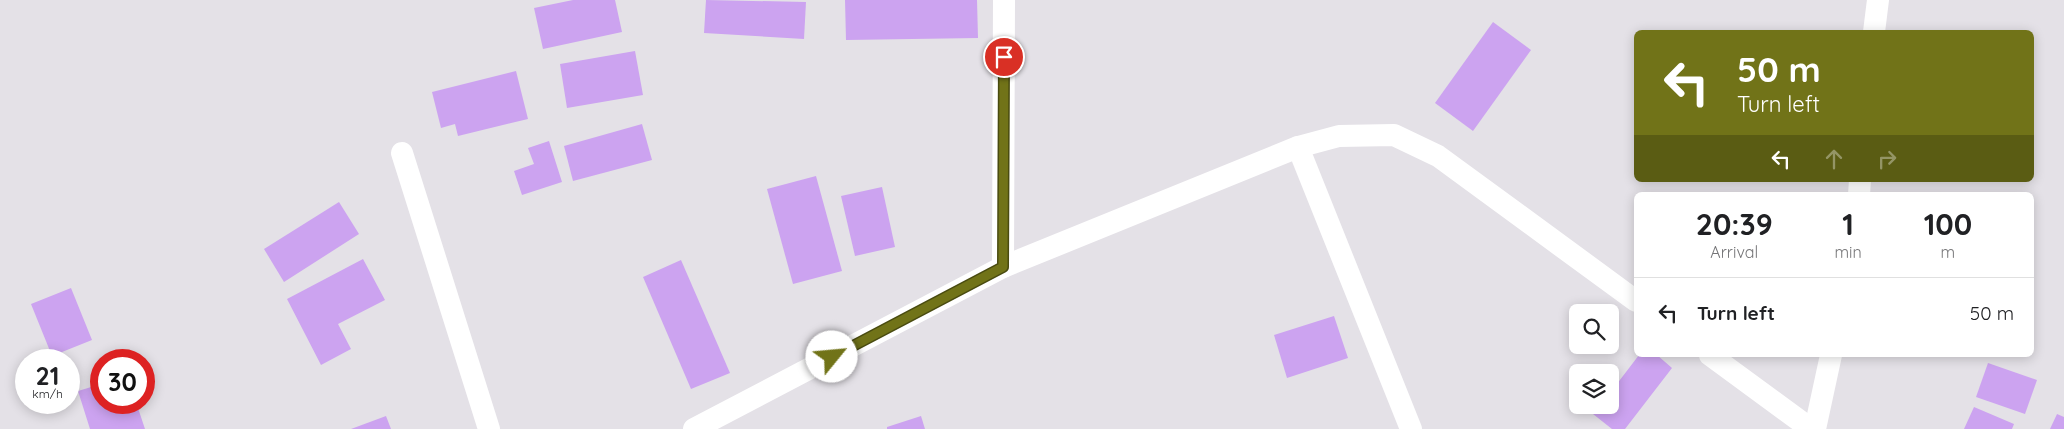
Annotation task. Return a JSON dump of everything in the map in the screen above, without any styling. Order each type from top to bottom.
[{"type":"street","points":[[1003,267],[1004,0]]},
{"type":"street","points":[[1874,30],[1878,0]]},
{"type":"street","points":[[694,429],[1003,267],[1298,147],[1340,136],[1394,135],[1438,156],[1634,300]]},
{"type":"street","points":[[1298,147],[1411,429]]},
{"type":"street","points":[[402,154],[489,429]]},
{"type":"street","points":[[1713,357],[1811,429]]},
{"type":"street","points":[[1815,429],[1831,357]]},
{"type":"building","points":[[573,0],[615,0],[622,32],[543,49],[534,8]]},
{"type":"building","points":[[706,0],[806,2],[804,39],[704,33]]},
{"type":"building","points":[[845,0],[977,0],[978,38],[846,40]]},
{"type":"building","points":[[1493,22],[1531,50],[1473,131],[1435,103]]},
{"type":"building","points":[[635,51],[643,95],[567,108],[560,64]]},
{"type":"building","points":[[516,71],[528,119],[458,136],[455,124],[441,128],[432,92]]},
{"type":"building","points":[[642,124],[652,160],[573,181],[564,146]]},
{"type":"building","points":[[549,141],[562,182],[522,195],[514,171],[534,164],[528,148]]},
{"type":"building","points":[[816,176],[842,271],[793,284],[767,189]]},
{"type":"building","points":[[882,187],[895,247],[855,256],[841,196]]},
{"type":"building","points":[[339,202],[359,234],[284,282],[264,249]]},
{"type":"building","points":[[363,259],[385,300],[338,324],[351,349],[321,365],[287,299]]},
{"type":"building","points":[[681,260],[730,373],[691,389],[643,277]]},
{"type":"building","points":[[71,288],[92,340],[70,349],[49,349],[31,304]]},
{"type":"building","points":[[1334,316],[1348,358],[1287,378],[1274,335]]},
{"type":"building","points":[[1637,357],[1659,357],[1672,368],[1625,429],[1612,429],[1593,414],[1619,414],[1619,381]]},
{"type":"building","points":[[1988,363],[2037,380],[2025,414],[1976,397]]},
{"type":"building","points":[[90,387],[90,414],[140,414],[145,429],[90,429],[80,397],[80,390]]},
{"type":"building","points":[[1974,407],[2014,424],[2012,429],[1964,429]]},
{"type":"building","points":[[2057,414],[2064,417],[2064,429],[2050,429]]},
{"type":"building","points":[[386,416],[391,429],[351,429]]},
{"type":"building","points":[[921,416],[925,429],[887,429],[887,427]]},
{"type":"route","points":[[832,357],[1003,267],[1004,57]]}]
